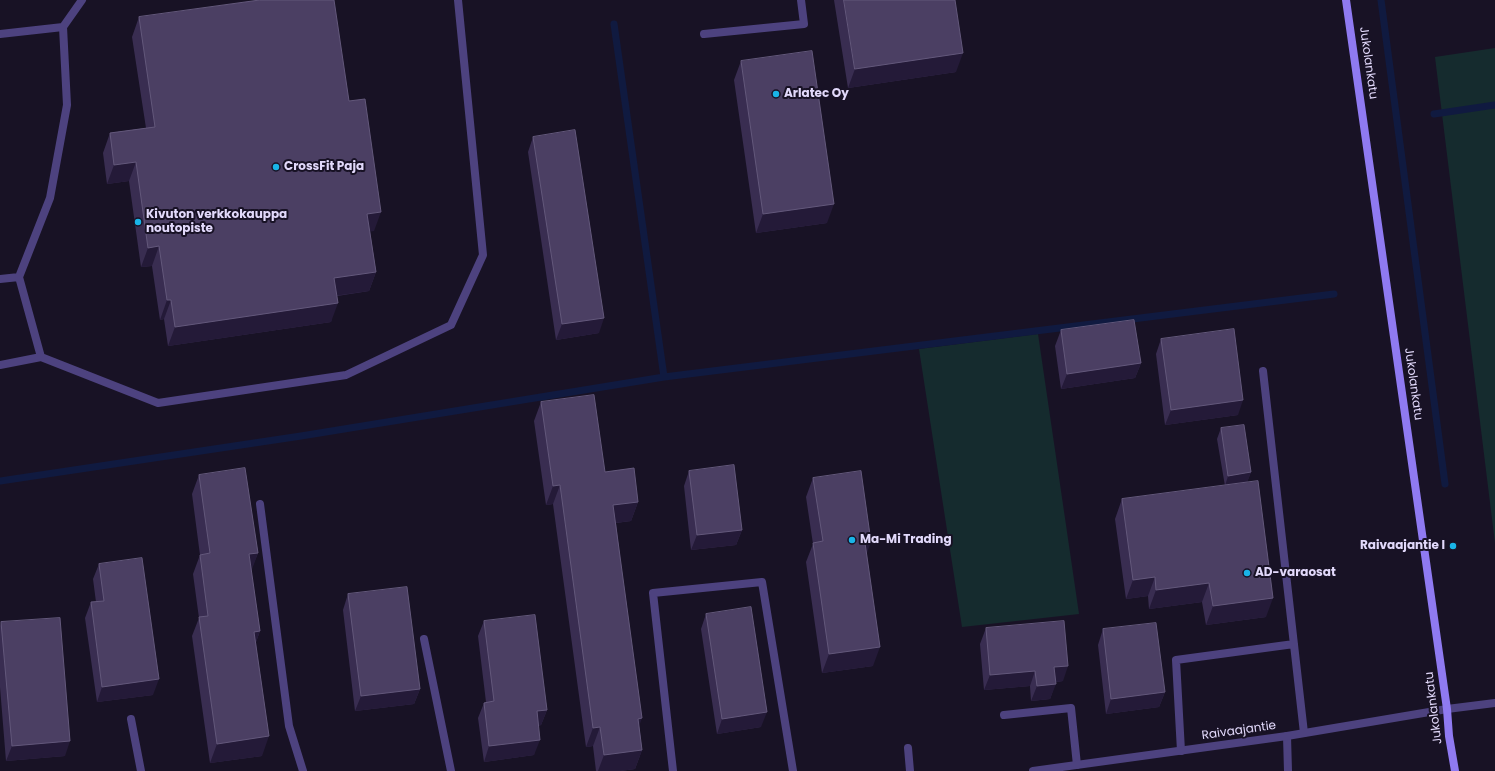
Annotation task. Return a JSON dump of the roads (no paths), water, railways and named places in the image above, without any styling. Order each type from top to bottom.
[{"type":"main road","name":"Jukolankatu","points":[[1346,0],[1448,709],[1449,736],[1455,771]]},
{"type":"street","points":[[41,357],[19,277],[50,198],[67,105],[63,27],[82,0]]},
{"type":"street","points":[[0,365],[41,357],[158,403],[346,375],[451,325],[483,255],[458,0]]},
{"type":"street","points":[[704,34],[804,24],[801,0]]},
{"type":"street","points":[[0,34],[63,27]]},
{"type":"street","points":[[0,279],[19,277]]},
{"type":"street","points":[[1263,371],[1304,733]]},
{"type":"street","points":[[260,504],[289,726],[303,771]]},
{"type":"street","points":[[674,771],[653,593],[762,582],[793,771]]},
{"type":"street","points":[[424,639],[451,771]]},
{"type":"street","points":[[1181,751],[1176,660],[1294,644]]},
{"type":"street","name":"Raivaajantie","points":[[1033,771],[1287,736],[1448,709],[1495,703]]},
{"type":"street","points":[[1004,715],[1071,708],[1077,765]]},
{"type":"street","points":[[131,719],[141,771]]},
{"type":"street","points":[[1287,736],[1288,771]]},
{"type":"street","points":[[908,748],[910,771]]},
{"type":"waterway","points":[[1381,0],[1445,484]]},
{"type":"waterway","points":[[614,24],[664,377]]},
{"type":"waterway","points":[[1434,114],[1495,105]]},
{"type":"waterway","points":[[0,481],[301,436],[664,377],[1334,294]]},
{"type":"place","name":"Arlatec Oy","points":[[776,94]]},
{"type":"place","name":"CrossFit Paja","points":[[276,167]]},
{"type":"place","name":"Kivuton verkkokauppa noutopiste","points":[[138,222]]},
{"type":"place","name":"Ma-Mi Trading","points":[[852,540]]},
{"type":"place","name":"Raivaajantie I","points":[[1453,546]]},
{"type":"place","name":"AD-varaosat","points":[[1247,573]]}]
